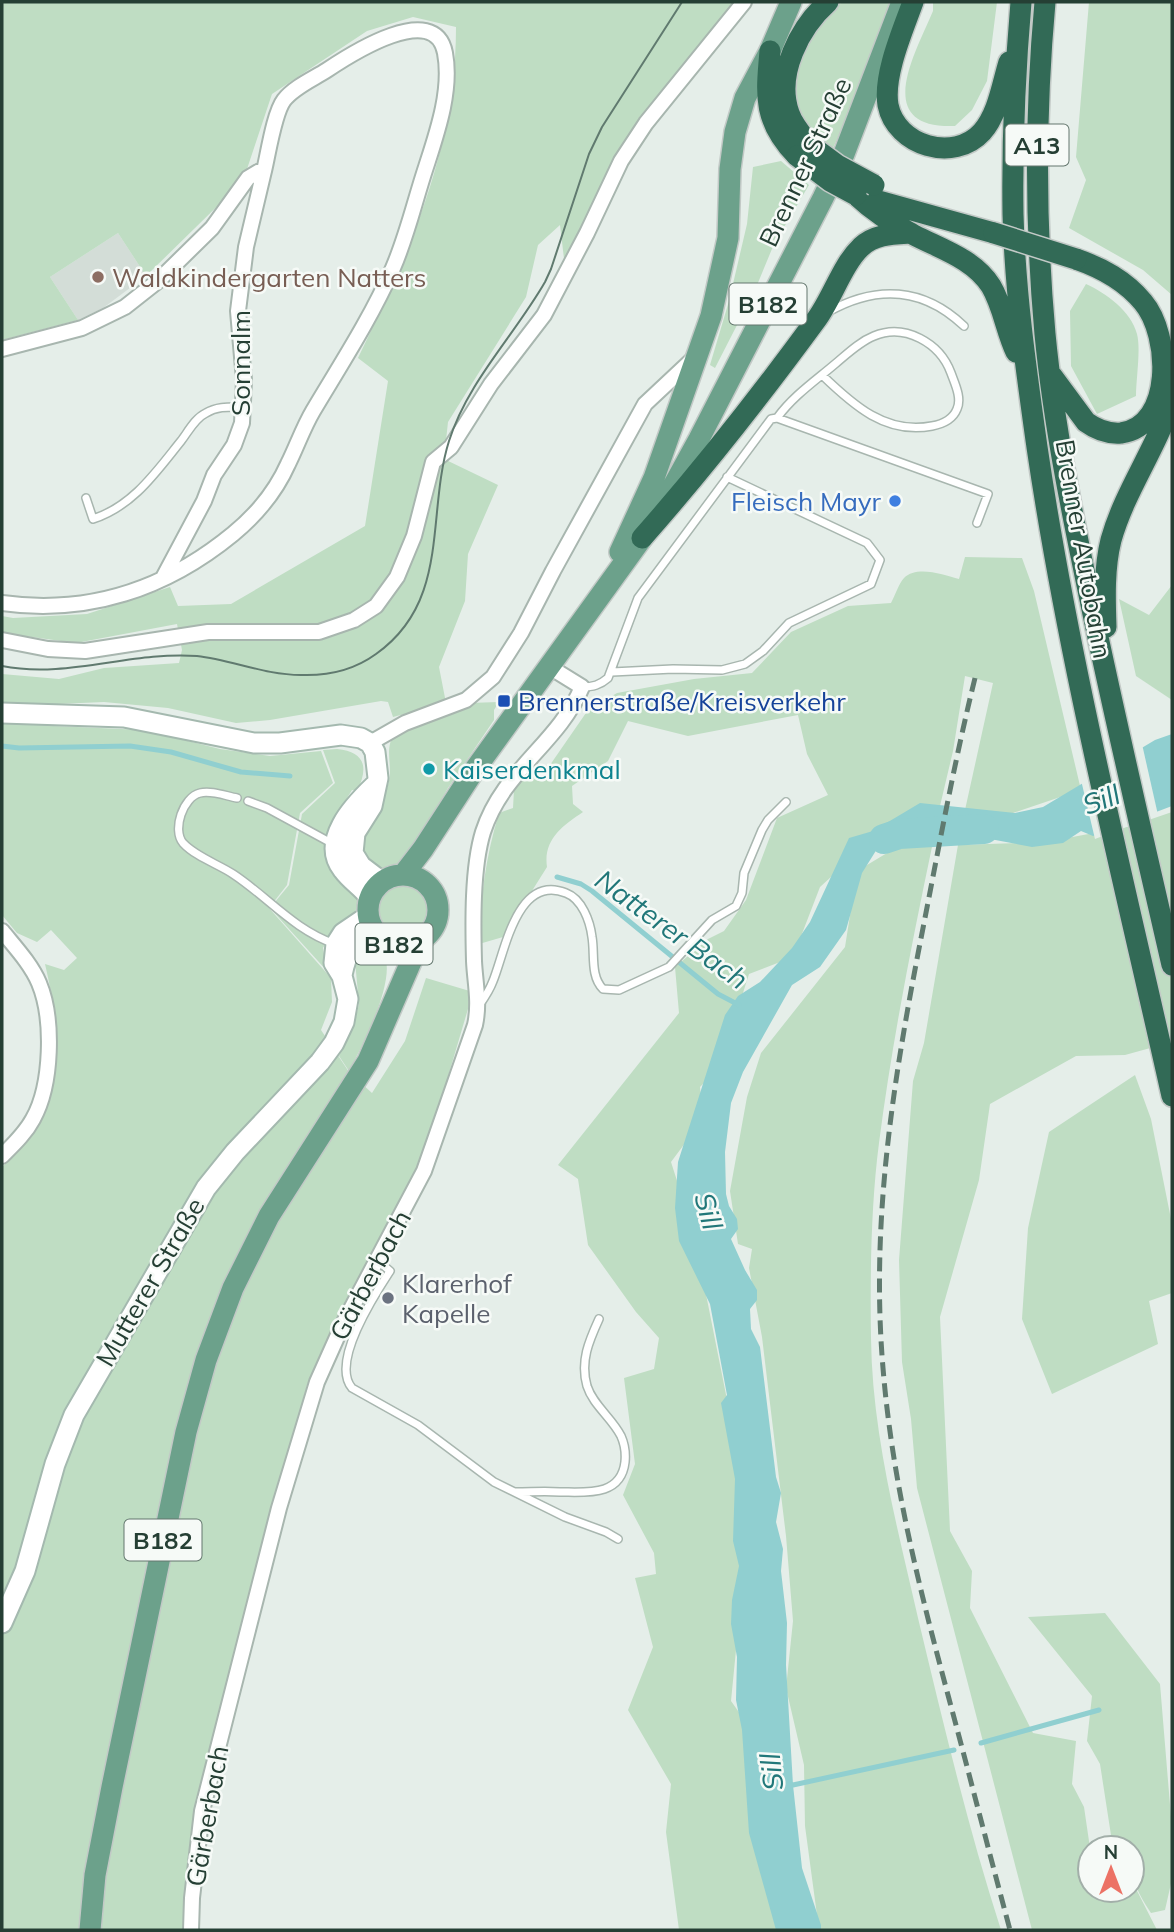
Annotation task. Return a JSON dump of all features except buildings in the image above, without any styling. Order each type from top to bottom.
[{"type":"highway","points":[[804,150],[788,111],[788,73],[800,36],[816,12],[828,2]]},
{"type":"highway","points":[[913,2],[894,59],[888,96],[897,126],[923,145],[960,145],[982,131],[995,106],[1018,33]]},
{"type":"highway","name":"Brenner Autobahn","points":[[1021,2],[1013,215],[1017,290],[1027,377],[1058,576],[1172,1097]]},
{"type":"highway","name":"Brenner Autobahn","points":[[1045,2],[1037,143],[1041,289],[1058,434],[1108,685],[1172,965]]},
{"type":"highway","points":[[770,51],[768,111],[780,137],[804,150],[830,181],[868,197],[994,227],[1111,261],[1133,275],[1159,303],[1172,333]]},
{"type":"highway","points":[[868,197],[911,233],[960,258],[983,275],[999,302],[1012,343],[1027,377]]},
{"type":"highway","points":[[642,538],[684,491],[818,317],[861,247],[882,236],[911,233]]},
{"type":"highway","points":[[1051,374],[1086,422],[1094,428],[1110,433],[1125,432],[1144,424],[1155,409],[1164,386],[1163,346],[1156,324],[1146,306],[1117,278],[1075,252]]},
{"type":"highway","points":[[1108,685],[1105,598],[1107,565],[1118,519],[1172,399]]},
{"type":"main road","name":"B182","points":[[770,51],[791,2]]},
{"type":"main road","name":"Brenner Straße","points":[[403,875],[548,666],[642,538],[699,439],[824,198],[880,64],[902,2]]},
{"type":"main road","name":"Brenner Straße","points":[[600,595],[654,478],[711,316],[728,238],[730,169],[735,132],[745,98],[770,51]]},
{"type":"main road","points":[[2,713],[124,717],[254,743],[280,743],[350,735],[361,738],[370,743],[378,762],[377,783],[372,806],[355,833],[352,846],[378,915]]},
{"type":"main road","points":[[377,783],[360,800],[344,823],[335,845],[340,865],[378,915]]},
{"type":"main road","name":"Brenner Straße","points":[[426,884],[430,859],[443,818]]},
{"type":"main road","points":[[336,944],[343,933],[378,915],[403,875],[412,876],[426,884]]},
{"type":"main road","name":"B182","points":[[378,915],[403,946],[420,941],[429,934],[438,914],[438,903],[426,884]]},
{"type":"main road","name":"B182","points":[[378,915],[395,972],[391,1006]]},
{"type":"main road","name":"Mutterer Straße","points":[[342,976],[346,956],[352,945],[378,915]]},
{"type":"main road","name":"B182","points":[[90,1930],[96,1875],[115,1773],[183,1442],[205,1360],[233,1288],[269,1216],[368,1061],[420,941]]},
{"type":"main road","name":"Mutterer Straße","points":[[2,1623],[25,1571],[55,1464],[74,1415],[205,1188],[235,1152],[320,1062],[334,1043],[347,1012],[348,999],[342,976],[334,963],[336,944]]},
{"type":"street","points":[[2,640],[48,649],[85,651],[208,632],[320,632],[354,620],[376,606],[397,577],[414,536],[429,469],[433,462],[451,447],[491,384],[544,315],[621,161],[646,123],[744,2]]},
{"type":"street","name":"Sonnalm","points":[[401,30],[427,30],[437,35],[443,45],[446,76],[434,141],[394,265],[369,317],[309,419],[288,465],[269,495],[231,536],[163,579],[202,506],[214,475],[234,445],[242,424],[244,380],[239,311],[244,255],[280,106],[293,92],[357,51],[401,30]]},
{"type":"street","points":[[2,349],[82,328],[125,307],[158,281],[212,228],[248,178],[258,172],[264,172]]},
{"type":"street","points":[[370,743],[405,723],[466,700],[493,677],[521,634],[552,571],[645,404],[697,356]]},
{"type":"street","points":[[2,603],[49,606],[87,604],[163,579]]},
{"type":"street","points":[[548,666],[582,687]]},
{"type":"street","name":"Gärberbach","points":[[191,1930],[202,1811],[279,1508],[317,1382],[342,1326],[424,1171],[475,1025],[478,1008],[473,930],[483,832],[515,773],[567,716],[582,687]]},
{"type":"street","points":[[2,931],[32,970],[39,984],[47,1016],[46,1077],[41,1101],[32,1122],[2,1156]]},
{"type":"lane","points":[[818,317],[858,298],[899,294],[940,307],[964,326]]},
{"type":"lane","points":[[778,418],[791,400],[861,343],[876,335],[907,333],[923,339],[941,354],[949,367],[959,401],[957,410],[940,425],[923,428],[894,425],[864,412],[822,375]]},
{"type":"lane","points":[[86,498],[93,519],[109,513],[127,502],[151,478],[204,414],[219,408],[244,407]]},
{"type":"lane","points":[[582,687],[602,684],[612,672],[638,598],[771,419],[778,418],[988,494],[977,523]]},
{"type":"lane","points":[[612,672],[673,668],[722,670],[745,664],[763,651],[789,623],[871,584],[880,560],[867,543],[727,477]]},
{"type":"lane","points":[[237,798],[206,792],[197,793],[190,798],[179,825],[183,842],[191,850],[244,882],[276,910],[314,935],[336,944]]},
{"type":"lane","points":[[248,801],[267,808],[335,845]]},
{"type":"lane","points":[[478,1008],[494,980],[502,947],[514,921],[529,900],[539,892],[564,892],[581,906],[592,936],[596,977],[603,989],[619,990],[669,967],[712,920],[736,906],[744,873],[762,830],[786,802]]},
{"type":"lane","points":[[378,1261],[390,1270],[371,1300],[353,1340],[346,1362],[348,1384],[357,1393],[418,1425],[484,1475],[512,1492],[618,1539]]},
{"type":"lane","points":[[512,1492],[595,1492],[614,1484],[624,1469],[626,1450],[623,1440],[590,1393],[586,1378],[584,1357],[599,1319]]},
{"type":"shaded area","name":"Waldkindergarten Natters","points":[[118,233],[146,276],[103,308],[78,320],[50,277]]},
{"type":"green space","points":[[2,2],[742,2],[694,51],[626,156],[565,267],[560,225],[538,245],[526,297],[448,422],[444,459],[498,485],[468,554],[465,601],[439,667],[446,703],[393,717],[388,702],[381,701],[270,720],[236,723],[168,708],[104,702],[34,705],[2,702],[2,674],[59,679],[104,668],[179,663],[182,650],[177,624],[76,643],[2,633],[2,616],[13,618],[87,614],[170,587],[178,606],[231,604],[365,526],[388,381],[358,358],[412,238],[439,157],[454,72],[456,27],[413,17],[367,31],[272,94],[243,181],[146,276],[118,233],[50,277],[78,320],[2,340]]},
{"type":"green space","points":[[842,2],[894,2],[872,64],[833,148],[807,127],[798,111],[794,95],[800,60],[808,43],[830,13]]},
{"type":"green space","points":[[933,2],[997,2],[987,81],[972,110],[955,126],[929,124],[914,115],[906,102],[910,67],[933,11]]},
{"type":"green space","points":[[1089,2],[1172,2],[1172,295],[1143,270],[1069,228],[1086,180],[1076,157]]},
{"type":"green space","points":[[781,161],[809,185],[774,244],[755,290],[715,368],[710,365],[729,301],[747,224],[753,167]]},
{"type":"green space","points":[[1086,284],[1102,292],[1124,310],[1134,326],[1138,340],[1136,396],[1097,414],[1071,366],[1070,311]]},
{"type":"green space","points":[[965,557],[1022,558],[1034,591],[1081,790],[1007,815],[965,810],[993,683],[965,676],[953,751],[940,806],[877,835],[820,887],[793,957],[749,974],[735,1018],[737,1049],[700,1087],[703,1119],[671,1162],[694,1234],[739,1460],[745,1558],[731,1701],[748,1725],[778,1930],[679,1930],[666,1832],[671,1784],[628,1710],[653,1647],[635,1578],[656,1574],[654,1553],[623,1495],[635,1464],[624,1378],[654,1369],[659,1338],[636,1312],[588,1245],[578,1179],[558,1165],[679,1013],[675,967],[708,939],[724,931],[746,900],[777,818],[828,795],[807,754],[798,715],[688,736],[628,721],[608,761],[572,786],[573,804],[583,812],[561,828],[551,841],[547,867],[503,937],[479,944],[487,861],[499,813],[513,808],[514,790],[531,767],[550,765],[588,710],[617,693],[694,679],[752,673],[791,632],[848,606],[891,603],[902,580],[909,574],[931,572],[959,579]]},
{"type":"green space","points":[[1172,585],[1172,700],[1136,676],[1119,599],[1149,615]]},
{"type":"green space","points":[[499,702],[494,710],[494,720],[448,788],[411,854],[396,869],[376,867],[364,853],[363,834],[388,785],[389,752],[395,733],[469,703]]},
{"type":"green space","points":[[2,720],[54,726],[144,730],[220,749],[270,756],[321,751],[333,783],[300,813],[287,885],[269,908],[331,978],[332,1002],[321,1030],[349,1072],[372,1093],[405,1041],[426,978],[473,992],[426,1151],[307,1385],[266,1535],[192,1854],[186,1930],[2,1930],[2,1167],[38,1127],[49,1103],[56,1063],[56,1043],[53,1003],[45,964],[64,970],[77,958],[51,930],[37,942],[17,933],[2,915]]},
{"type":"green space","points":[[337,749],[359,757],[363,775],[357,791],[352,790],[342,806],[344,810],[327,850],[329,863],[351,889],[357,906],[352,915],[336,926],[323,948],[327,971],[270,908],[289,885],[302,814],[335,783],[323,750]]},
{"type":"green space","points":[[1172,812],[1172,1042],[1125,1055],[1076,1056],[990,1104],[979,1180],[940,1317],[950,1531],[972,1571],[970,1608],[1033,1733],[1076,1741],[1072,1784],[1084,1807],[1088,1834],[1076,1834],[1076,1904],[1144,1904],[1157,1930],[1032,1930],[917,1488],[911,1419],[902,1362],[899,1260],[913,1081],[924,1043],[958,845],[1046,842],[1131,826]]},
{"type":"green space","points":[[917,835],[933,842],[896,1030],[876,1166],[871,1266],[872,1374],[887,1479],[927,1657],[956,1775],[1001,1930],[819,1930],[805,1826],[804,1765],[786,1688],[793,1621],[786,1536],[762,1337],[749,1268],[752,1249],[738,1244],[730,1191],[747,1097],[761,1053],[845,947],[857,871]]},
{"type":"green space","points":[[404,886],[423,893],[430,912],[423,931],[404,938],[385,931],[378,912],[385,893]]},
{"type":"green space","points":[[374,945],[384,953],[387,967],[385,985],[371,1025],[349,1071],[339,1056],[355,1021],[359,1004],[355,961],[362,950]]},
{"type":"green space","points":[[1135,1075],[1151,1119],[1172,1224],[1172,1293],[1149,1301],[1158,1344],[1052,1394],[1022,1319],[1028,1228],[1049,1132]]},
{"type":"green space","points":[[1105,1613],[1160,1684],[1172,1829],[1172,1879],[1165,1910],[1151,1913],[1146,1904],[1146,1834],[1111,1834],[1100,1764],[1087,1741],[1092,1696],[1028,1617]]},
{"type":"water","points":[[1172,734],[1172,806],[1093,836],[1081,831],[1063,843],[1032,847],[937,829],[902,836],[877,849],[862,873],[846,930],[820,967],[792,985],[743,1072],[731,1103],[725,1152],[726,1194],[737,1219],[738,1229],[731,1239],[757,1290],[757,1300],[750,1309],[751,1329],[760,1347],[776,1477],[781,1493],[776,1522],[783,1549],[781,1571],[787,1623],[786,1665],[793,1785],[802,1868],[821,1925],[821,1930],[776,1930],[749,1833],[742,1730],[736,1700],[737,1657],[731,1624],[732,1600],[739,1566],[733,1541],[735,1479],[721,1403],[727,1395],[710,1304],[679,1241],[675,1208],[678,1162],[725,1015],[738,996],[760,982],[792,948],[810,922],[849,838],[873,831],[920,803],[1015,813],[1043,807],[1155,740]]},
{"type":"pier","points":[[1142,744],[1158,815],[1095,839],[1081,780]]},
{"type":"waterway","name":"Natterer Bach","points":[[2,746],[130,746],[171,752],[241,772],[290,776]]},
{"type":"waterway","name":"Sill","points":[[884,839],[899,834],[984,829]]},
{"type":"waterway","name":"Natterer Bach","points":[[557,877],[581,884],[592,891],[718,994],[739,1005]]},
{"type":"waterway","points":[[981,1743],[1099,1710]]},
{"type":"waterway","points":[[789,1784],[954,1750]]},
{"type":"tram line","points":[[2,666],[51,669],[148,657],[197,656],[274,673],[321,674],[340,671],[368,660],[400,633],[416,609],[426,583],[442,469],[457,419],[480,379],[545,282],[589,154],[602,127],[682,2]]},
{"type":"railway","points":[[975,678],[913,978],[895,1089],[883,1200],[880,1312],[887,1410],[908,1533],[937,1655],[1010,1930]]},
{"type":"place","name":"Waldkindergarten Natters","points":[[98,277]]},
{"type":"place","name":"Fleisch Mayr","points":[[895,501]]},
{"type":"place","name":"Brennerstraße/Kreisverkehr","points":[[504,701]]},
{"type":"place","name":"Kaiserdenkmal","points":[[429,769]]},
{"type":"place","name":"Klarerhof Kapelle","points":[[388,1298]]}]
